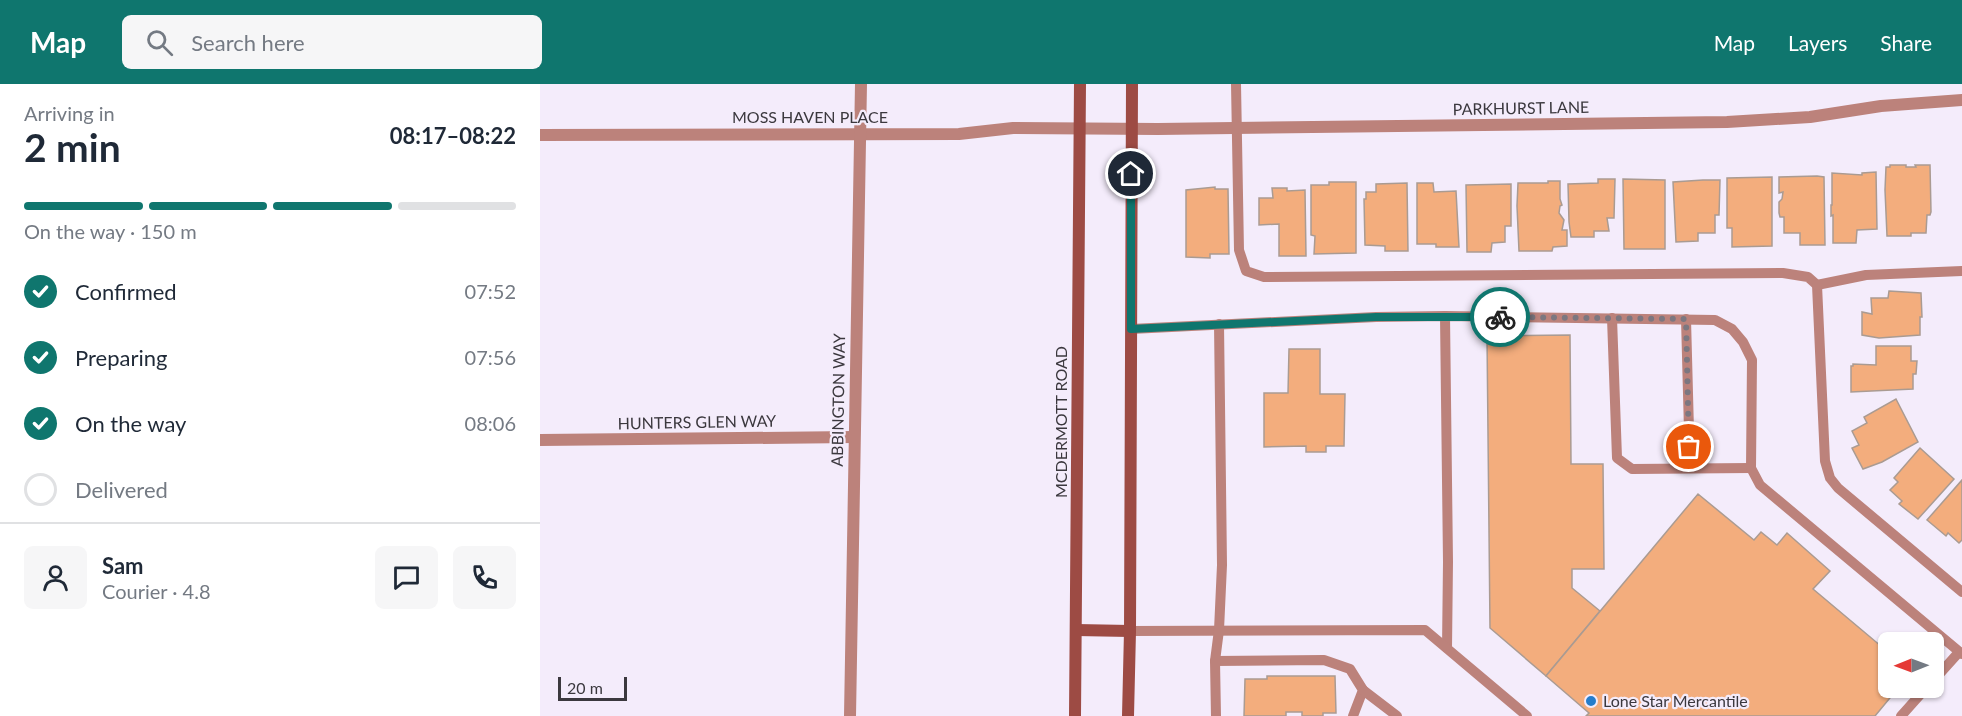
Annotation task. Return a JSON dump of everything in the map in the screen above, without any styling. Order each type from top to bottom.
[{"type":"main road","name":"MCDERMOTT ROAD","points":[[1075,716],[1080,84]]},
{"type":"main road","points":[[1128,716],[1132,84]]},
{"type":"main road","points":[[1076,630],[1130,631]]},
{"type":"street","name":"ABBINGTON WAY","points":[[850,716],[861,84]]},
{"type":"street","name":"PARKHURST LANE","points":[[1079,128],[1727,122],[1810,117],[1881,106],[1962,100]]},
{"type":"street","name":"MOSS HAVEN PLACE","points":[[540,135],[959,134],[1013,128],[1079,128]]},
{"type":"street","name":"HUNTERS GLEN WAY","points":[[540,440],[854,437]]},
{"type":"lane","points":[[1236,84],[1239,250],[1246,271],[1264,277],[1783,273],[1808,277],[1817,285],[1825,461],[1830,478],[1838,488],[1962,592]]},
{"type":"lane","points":[[1817,285],[1866,274],[1962,271]]},
{"type":"lane","points":[[1445,316],[1448,552],[1446,648]]},
{"type":"lane","points":[[1131,329],[1376,317],[1715,320],[1732,329],[1743,342],[1752,360],[1751,468],[1760,485],[1960,653],[1944,670]]},
{"type":"lane","points":[[1612,318],[1617,458],[1632,469],[1751,468]]},
{"type":"lane","points":[[1686,319],[1690,468]]},
{"type":"lane","points":[[1216,716],[1215,661],[1222,565],[1219,324]]},
{"type":"lane","points":[[1130,631],[1425,630],[1527,716]]},
{"type":"lane","points":[[1215,661],[1324,660],[1350,669],[1363,690],[1397,716]]},
{"type":"lane","points":[[1353,716],[1363,690]]},
{"type":"lane","points":[[1901,716],[1917,698]]},
{"type":"building","points":[[1890,165],[1916,167],[1915,165],[1930,165],[1931,212],[1927,215],[1926,233],[1911,233],[1911,236],[1887,236],[1885,190],[1886,167]]},
{"type":"building","points":[[1876,172],[1877,229],[1857,230],[1856,243],[1833,243],[1832,173],[1862,175],[1862,173]]},
{"type":"building","points":[[1772,177],[1772,246],[1732,247],[1732,228],[1727,228],[1727,178]]},
{"type":"building","points":[[1779,177],[1824,177],[1825,245],[1800,245],[1800,233],[1784,233],[1784,217],[1780,217],[1779,213],[1779,202],[1783,192],[1779,193]]},
{"type":"building","points":[[1598,179],[1615,179],[1614,218],[1607,218],[1609,231],[1594,231],[1594,237],[1571,237],[1568,184],[1598,183]]},
{"type":"building","points":[[1623,179],[1665,180],[1665,249],[1624,249]]},
{"type":"building","points":[[1720,180],[1719,215],[1715,215],[1715,233],[1698,233],[1698,241],[1676,242],[1673,182]]},
{"type":"building","points":[[1548,181],[1560,181],[1562,205],[1559,213],[1564,220],[1562,230],[1567,230],[1567,246],[1553,247],[1552,251],[1519,251],[1518,183],[1548,183]]},
{"type":"building","points":[[1329,182],[1356,182],[1356,253],[1314,254],[1315,236],[1311,235],[1311,185],[1329,185]]},
{"type":"building","points":[[1407,183],[1408,251],[1385,251],[1385,246],[1365,245],[1364,199],[1366,199],[1366,192],[1376,192],[1376,184]]},
{"type":"building","points":[[1417,183],[1433,183],[1434,192],[1456,191],[1459,247],[1417,244]]},
{"type":"building","points":[[1511,184],[1511,226],[1505,226],[1505,242],[1492,243],[1491,252],[1467,252],[1466,185]]},
{"type":"building","points":[[1215,187],[1215,189],[1228,189],[1229,254],[1210,254],[1210,258],[1186,257],[1186,190]]},
{"type":"building","points":[[1272,188],[1287,188],[1287,191],[1305,190],[1306,256],[1279,256],[1279,224],[1259,225],[1259,198],[1273,198]]},
{"type":"building","points":[[1889,291],[1921,293],[1920,335],[1879,338],[1862,335],[1862,312],[1872,314],[1871,298],[1888,298]]},
{"type":"building","points":[[1570,335],[1571,464],[1603,464],[1604,569],[1572,569],[1572,588],[1600,611],[1546,676],[1490,628],[1487,336]]},
{"type":"building","points":[[1876,346],[1911,346],[1911,361],[1917,361],[1916,374],[1913,374],[1913,389],[1851,392],[1851,366],[1853,364],[1876,365]]},
{"type":"building","points":[[1289,349],[1320,349],[1320,394],[1345,394],[1344,446],[1326,446],[1326,452],[1306,452],[1306,446],[1264,447],[1264,393],[1288,393]]},
{"type":"building","points":[[1896,399],[1918,442],[1882,462],[1863,469],[1852,448],[1859,445],[1852,431],[1867,423],[1864,417]]},
{"type":"building","points":[[1920,448],[1954,479],[1918,519],[1899,504],[1902,501],[1890,490],[1898,482],[1894,478]]},
{"type":"building","points":[[1962,480],[1962,540],[1959,543],[1948,533],[1946,536],[1927,520]]},
{"type":"building","points":[[1698,494],[1754,540],[1761,532],[1777,545],[1787,533],[1830,571],[1813,589],[1878,644],[1878,698],[1890,698],[1875,716],[1586,716],[1589,713],[1546,676]]},
{"type":"building","points":[[1267,676],[1335,676],[1336,713],[1323,713],[1323,716],[1302,716],[1302,712],[1286,712],[1286,716],[1244,716],[1245,679],[1267,679]]},
{"type":"way so far","points":[[1500,317],[1686,319],[1689,447]]},
{"type":"place","name":"Lone Star Mercantile","points":[[1591,701]]},
{"type":"route","points":[[1131,174],[1131,329],[1376,317],[1500,317]]}]
